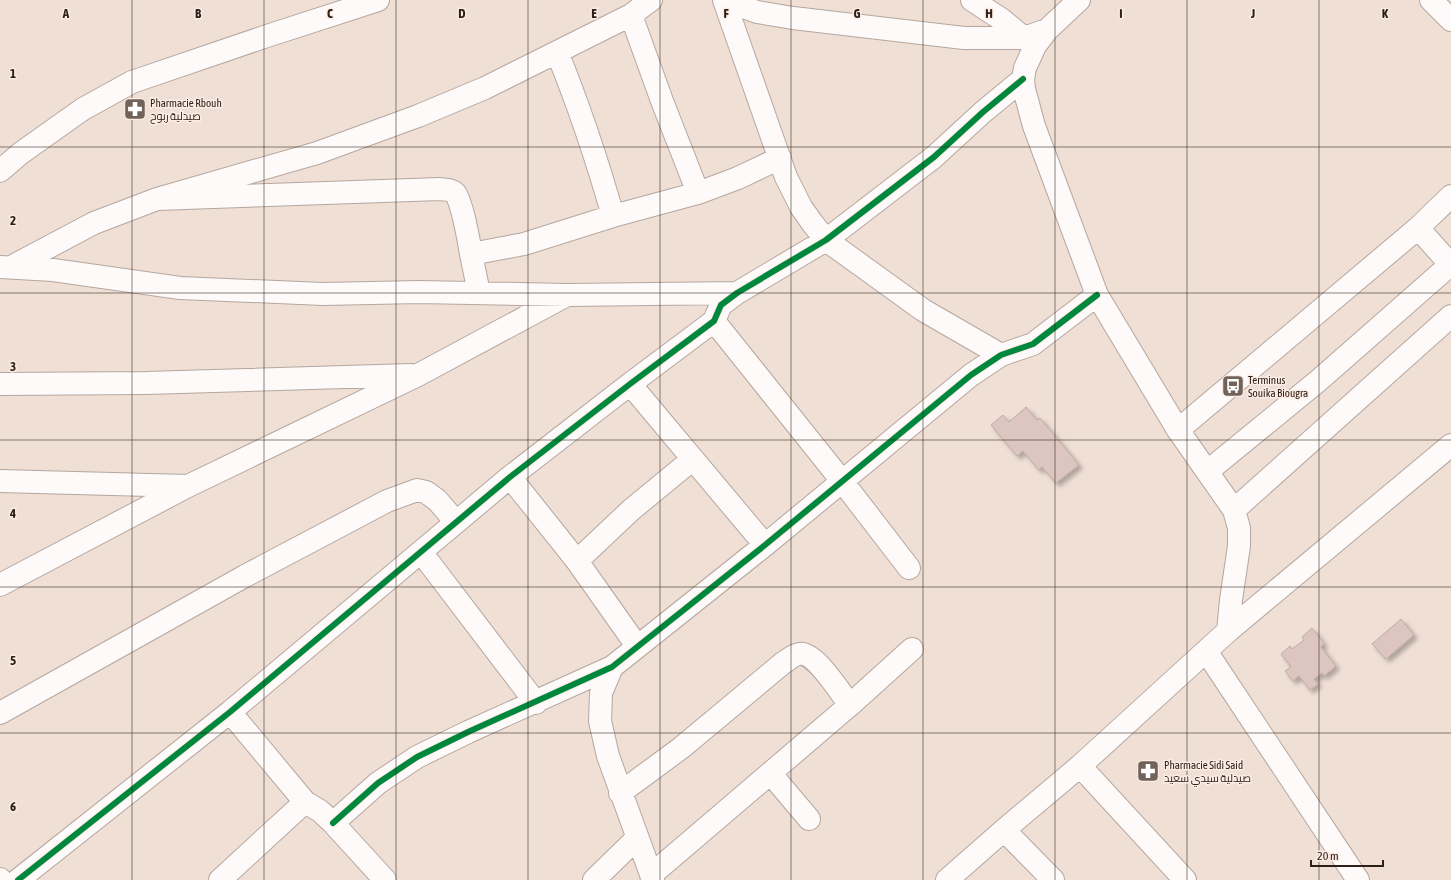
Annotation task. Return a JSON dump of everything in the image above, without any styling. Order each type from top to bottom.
[{"type":"street","points":[[0,171],[21,153],[83,109],[132,82],[378,0]]},
{"type":"street","points":[[5,267],[94,223],[157,199],[317,153],[425,113],[485,88],[631,15],[651,0]]},
{"type":"street","points":[[724,0],[757,12],[793,18],[964,38],[1024,38],[1047,30]]},
{"type":"street","points":[[724,0],[792,192],[801,207],[826,240],[923,310],[1001,355]]},
{"type":"street","points":[[972,0],[1001,19],[1024,38]]},
{"type":"street","points":[[1079,0],[1047,30],[1035,46],[1025,68],[1023,79],[1024,89],[1034,126],[1097,295],[1178,430],[1234,510],[1238,528],[1239,546],[1228,631]]},
{"type":"street","points":[[1431,0],[1451,20]]},
{"type":"street","points":[[631,15],[662,101],[698,193]]},
{"type":"street","points":[[557,52],[581,114],[613,216]]},
{"type":"street","points":[[18,880],[230,712],[510,477],[714,321],[721,305],[737,293],[826,240],[934,157],[983,112],[1023,79]]},
{"type":"street","points":[[471,254],[524,244],[613,216],[698,193],[738,178],[780,158]]},
{"type":"street","points":[[157,199],[449,190],[454,193],[457,198],[465,221],[479,293]]},
{"type":"street","points":[[1178,430],[1418,228],[1451,196]]},
{"type":"street","points":[[1208,471],[1318,381],[1451,265],[1418,228]]},
{"type":"street","points":[[5,267],[53,270],[180,288],[323,294],[479,293],[567,295],[737,293]]},
{"type":"street","points":[[0,585],[188,486],[418,375],[567,295]]},
{"type":"street","points":[[334,823],[378,783],[418,757],[468,732],[612,667],[765,545],[971,376],[1001,355],[1033,344],[1097,295]]},
{"type":"street","points":[[1234,510],[1451,316]]},
{"type":"street","points":[[714,321],[842,481],[909,568]]},
{"type":"street","points":[[0,384],[146,383],[418,375]]},
{"type":"street","points":[[630,384],[765,545]]},
{"type":"street","points":[[947,880],[1080,766],[1228,631],[1451,446]]},
{"type":"street","points":[[577,561],[631,510],[693,459]]},
{"type":"street","points":[[510,477],[577,561],[637,646]]},
{"type":"street","points":[[0,481],[188,486]]},
{"type":"street","points":[[0,713],[245,576],[387,501],[417,490],[426,492],[437,500],[456,522]]},
{"type":"street","points":[[421,552],[536,702]]},
{"type":"street","points":[[612,667],[601,693],[600,721],[608,756],[620,793],[652,878],[850,706],[912,649]]},
{"type":"street","points":[[1206,651],[1358,880]]},
{"type":"street","points":[[620,793],[681,748],[783,663],[799,654],[806,654],[816,662],[850,706]]},
{"type":"street","points":[[230,712],[305,802],[320,811],[334,823],[377,877]]},
{"type":"street","points":[[1080,766],[1185,880]]},
{"type":"street","points":[[771,774],[810,819]]},
{"type":"street","points":[[220,880],[305,802]]},
{"type":"street","points":[[1004,830],[1053,880]]},
{"type":"street","points":[[594,880],[637,838]]},
{"type":"building","points":[[1026,407],[1037,420],[1040,418],[1079,465],[1056,483],[1042,467],[1039,470],[1023,451],[1017,456],[991,425],[1003,415],[1009,422]]},
{"type":"building","points":[[1401,619],[1414,635],[1386,659],[1372,644]]},
{"type":"building","points":[[1312,628],[1324,643],[1321,647],[1336,666],[1324,676],[1322,673],[1314,679],[1318,684],[1310,690],[1299,676],[1293,681],[1285,671],[1291,667],[1281,654],[1290,646],[1292,649],[1304,640],[1302,637]]},
{"type":"cycle path","points":[[18,880],[230,712],[510,477],[714,321],[721,305],[737,293],[826,240],[934,157],[983,112],[1023,79]]},
{"type":"cycle path","points":[[333,823],[378,783],[417,757],[468,732],[612,667],[765,545],[971,375],[1001,355],[1033,344],[1097,295]]},
{"type":"place","name":"Pharmacie Rbouh صيدلية ربوح","points":[[135,109]]},
{"type":"place","name":"Terminus Souika Biougra","points":[[1233,386]]},
{"type":"place","name":"Pharmacie Sidi Said صيدلية سيدي سعيد","points":[[1148,771]]}]
